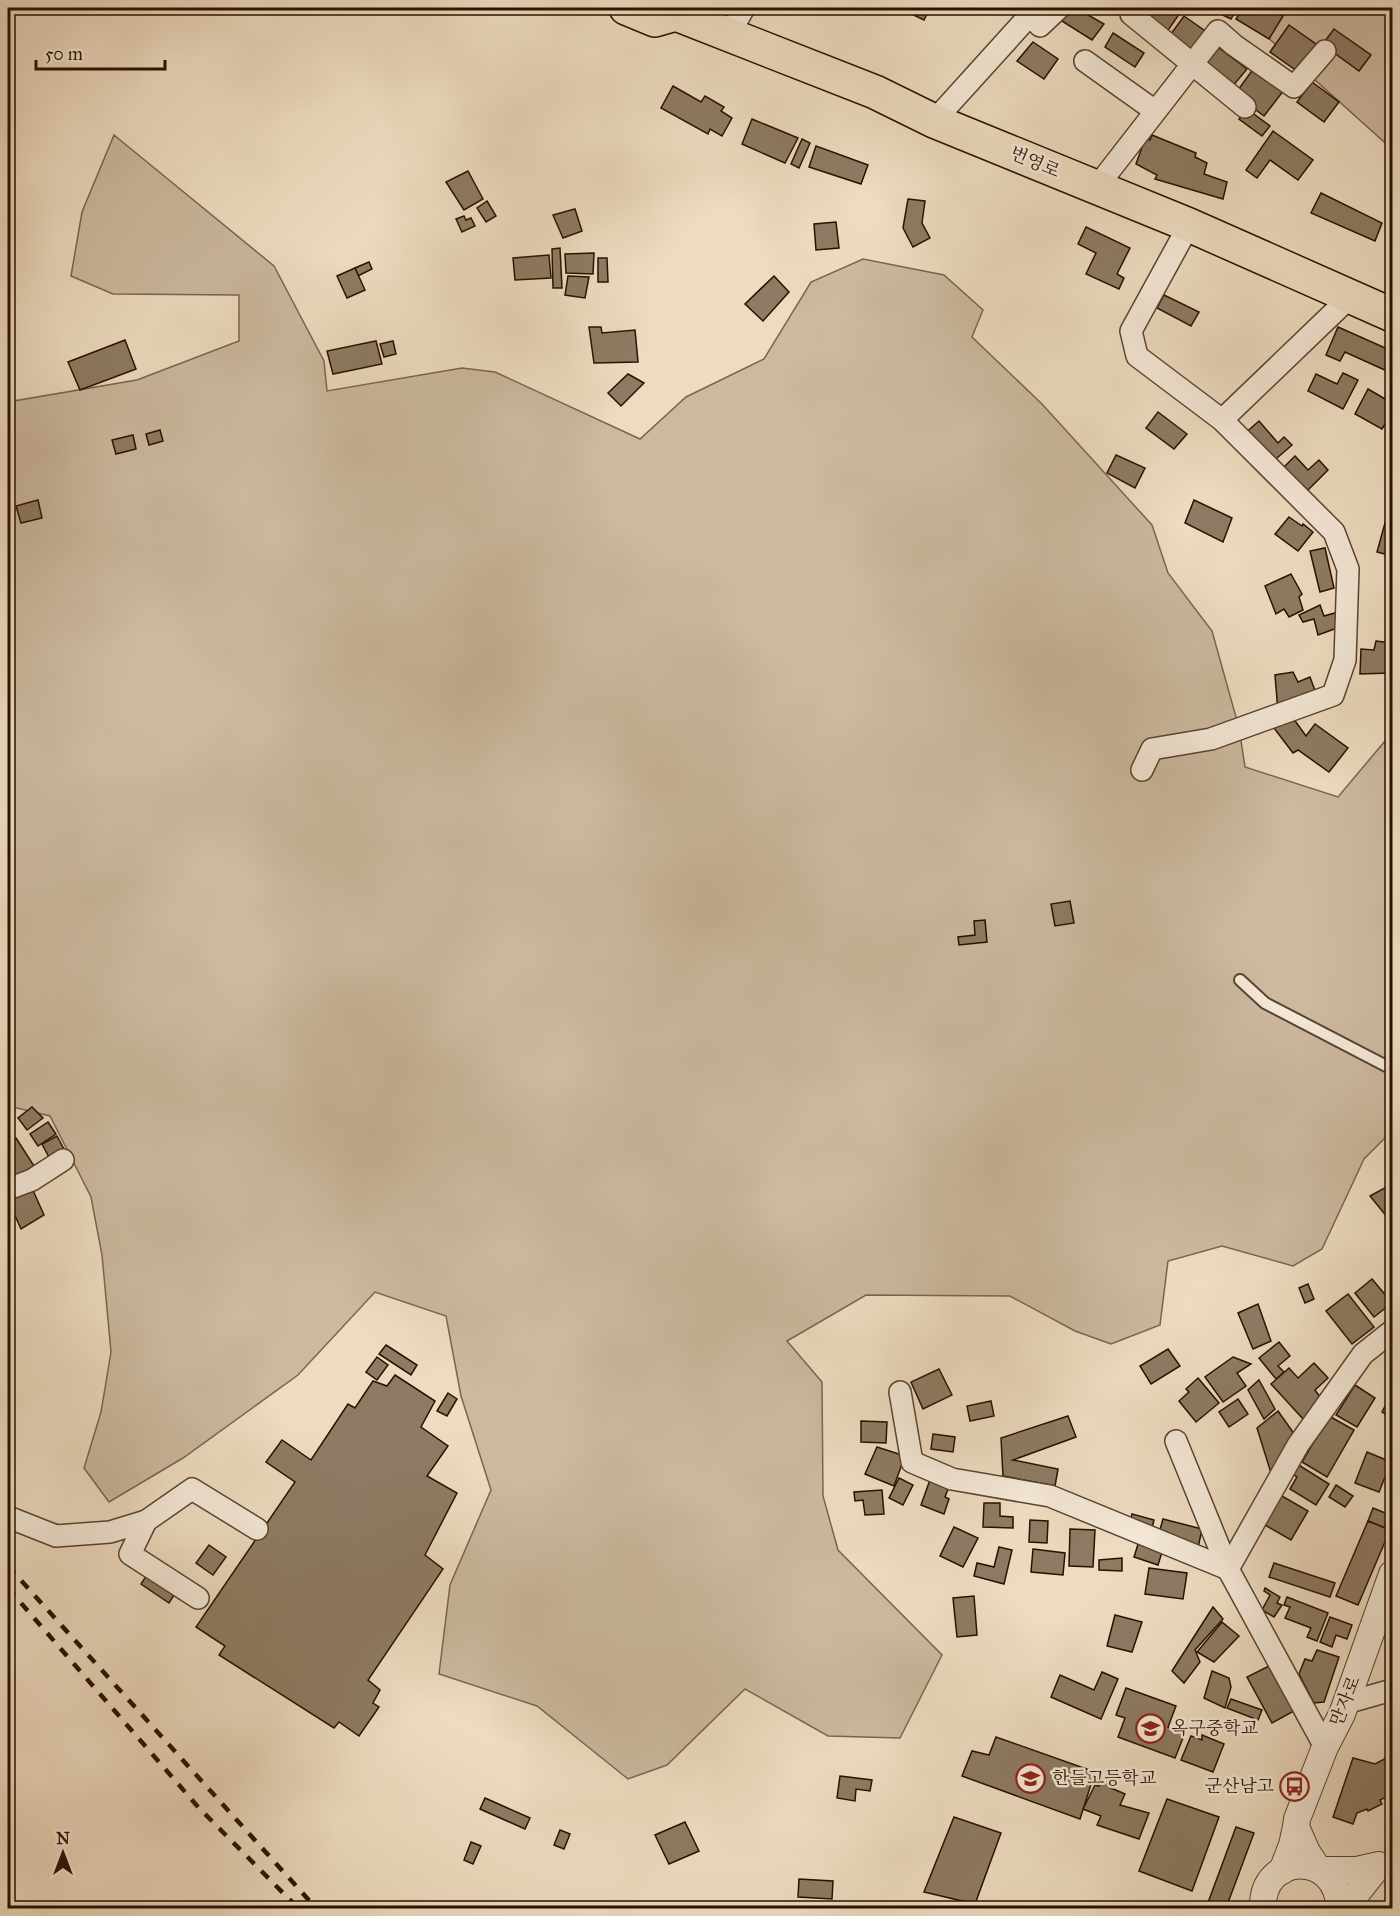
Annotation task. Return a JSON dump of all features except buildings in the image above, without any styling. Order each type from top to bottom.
[{"type":"main road","name":"번영로","points":[[626,8],[655,20],[674,11],[737,21],[934,121],[1189,225],[1349,298],[1392,315]]},
{"type":"street","points":[[934,121],[1029,11],[1040,26],[1059,8]]},
{"type":"street","points":[[1131,14],[1245,107]]},
{"type":"street","points":[[1096,188],[1218,31],[1294,87],[1324,51]]},
{"type":"street","points":[[1086,61],[1155,111]]},
{"type":"street","points":[[1142,770],[1152,750],[1211,740],[1333,695],[1345,660],[1348,569],[1334,532],[1222,420],[1137,356],[1131,331],[1189,225]]},
{"type":"street","points":[[1222,420],[1349,298]]},
{"type":"street","points":[[8,1189],[32,1180],[63,1160]]},
{"type":"street","points":[[1228,1569],[1298,1445],[1363,1354],[1392,1331]]},
{"type":"street","points":[[900,1392],[912,1462],[952,1479],[1050,1496],[1228,1569]]},
{"type":"street","points":[[1176,1441],[1228,1569],[1325,1747]]},
{"type":"street","points":[[8,1517],[56,1536],[110,1532],[146,1521],[192,1489],[257,1529]]},
{"type":"street","points":[[146,1521],[130,1554],[198,1598]]},
{"type":"street","name":"만자로","points":[[1262,1908],[1263,1894],[1268,1883],[1281,1871],[1292,1845],[1301,1809],[1325,1747],[1346,1703],[1392,1574]]},
{"type":"street","points":[[1346,1703],[1392,1690]]},
{"type":"street","points":[[1296,1827],[1307,1852],[1319,1870],[1333,1883],[1338,1895],[1339,1908]]},
{"type":"street","points":[[1281,1871],[1301,1865],[1319,1870],[1357,1870],[1386,1861]]},
{"type":"street","points":[[1345,1908],[1386,1861]]},
{"type":"lane","points":[[1240,980],[1264,1003],[1392,1069]]},
{"type":"shaded area","points":[[1235,8],[1392,8],[1392,149]]},
{"type":"shaded area","points":[[114,135],[274,266],[324,361],[327,391],[462,368],[495,372],[640,439],[686,397],[764,359],[811,282],[863,259],[944,275],[983,310],[972,337],[1042,404],[1152,525],[1168,573],[1212,631],[1239,728],[1245,767],[1338,797],[1385,741],[1392,724],[1392,1131],[1364,1159],[1322,1249],[1293,1266],[1222,1246],[1168,1261],[1160,1325],[1111,1344],[1075,1331],[1010,1296],[866,1295],[787,1341],[822,1382],[823,1496],[838,1550],[942,1655],[900,1738],[828,1736],[745,1689],[667,1765],[628,1779],[537,1706],[439,1674],[450,1585],[491,1490],[461,1396],[446,1316],[375,1292],[298,1375],[183,1458],[109,1502],[84,1468],[101,1412],[111,1352],[102,1255],[91,1197],[50,1116],[8,1106],[8,402],[137,380],[239,341],[239,295],[113,294],[71,276],[82,212]]},
{"type":"railway","points":[[8,1566],[316,1908]]},
{"type":"railway","points":[[8,1588],[199,1808],[298,1908]]},
{"type":"place","name":"옥구중학교","points":[[1150,1728]]},
{"type":"place","name":"한들고등학교","points":[[1031,1778]]},
{"type":"place","name":"군산남고","points":[[1295,1786]]}]
